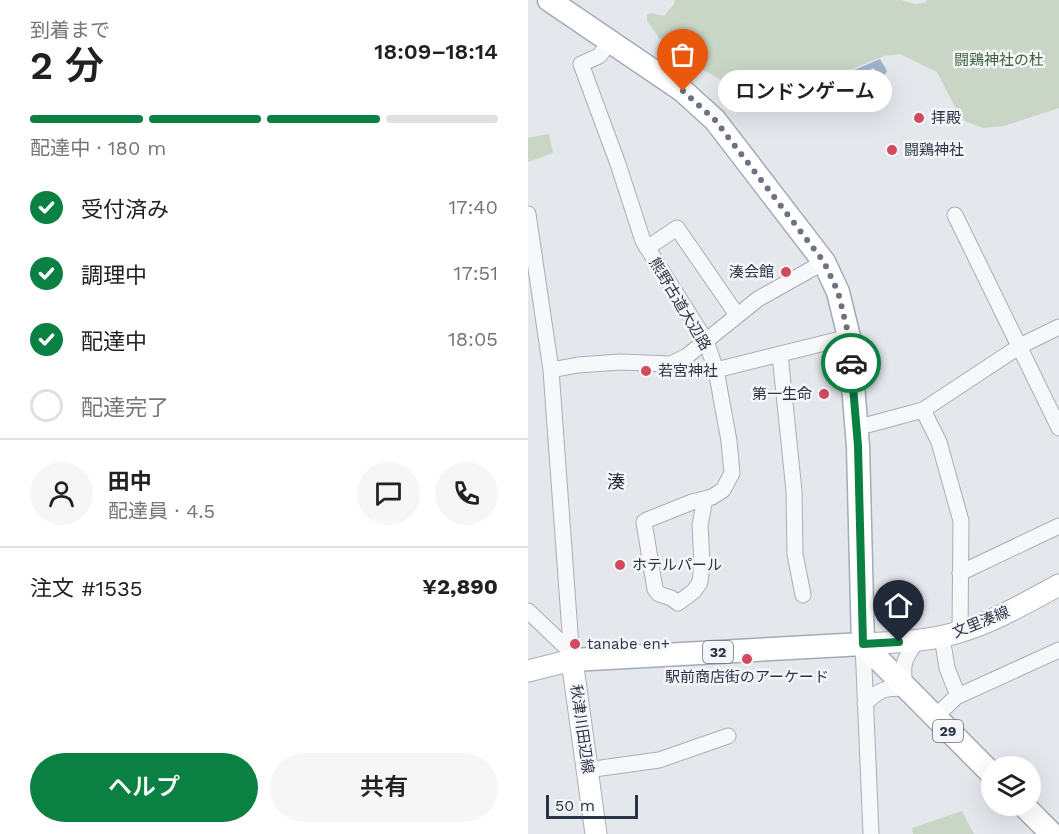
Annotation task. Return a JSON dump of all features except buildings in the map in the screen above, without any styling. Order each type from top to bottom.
[{"type":"main road","points":[[549,0],[683,91],[715,120],[824,262],[838,292],[849,337],[862,541],[863,644]]},
{"type":"main road","name":"文里湊線","points":[[863,644],[917,641],[951,634],[1013,610],[1059,585]]},
{"type":"main road","name":"32","points":[[571,655],[863,644]]},
{"type":"main road","name":"29","points":[[863,644],[981,763]]},
{"type":"main road","points":[[528,671],[571,655]]},
{"type":"main road","name":"秋津川田辺線","points":[[571,655],[596,834]]},
{"type":"main road","points":[[1034,816],[1052,834]]},
{"type":"street","name":"熊野古道大辺路","points":[[610,42],[599,56],[581,64],[618,164],[642,241],[706,342],[717,370],[729,441],[732,473],[723,490],[717,495],[692,502],[646,521],[655,589],[659,594],[678,603],[694,591],[700,582],[702,564],[700,525],[705,499]]},
{"type":"street","points":[[528,214],[551,370],[571,655]]},
{"type":"street","points":[[956,215],[1059,428]]},
{"type":"street","points":[[648,248],[677,228],[736,315]]},
{"type":"street","points":[[551,370],[578,365],[620,362],[671,364],[706,342],[758,298],[824,262]]},
{"type":"street","points":[[856,428],[923,410],[1020,346],[1059,327]]},
{"type":"street","points":[[717,370],[849,337]]},
{"type":"street","points":[[780,355],[793,474],[795,554],[803,595]]},
{"type":"street","points":[[923,410],[939,442],[961,521],[960,573],[947,668],[958,696]]},
{"type":"street","points":[[960,573],[1059,526]]},
{"type":"street","points":[[528,611],[571,655]]},
{"type":"street","points":[[544,627],[554,630],[568,619]]},
{"type":"street","points":[[865,704],[886,688],[905,688],[902,669],[904,660],[917,641]]},
{"type":"street","points":[[863,644],[871,834]]},
{"type":"street","points":[[934,717],[958,696],[1059,650]]},
{"type":"street","points":[[587,770],[659,760],[728,736]]},
{"type":"green space","name":"闘鶏神社の杜","points":[[675,0],[901,0],[915,4],[925,3],[927,0],[1059,0],[1059,108],[1004,126],[983,128],[965,121],[937,72],[900,54],[884,56],[837,75],[805,81],[744,85],[723,81],[689,62],[659,38],[647,21],[647,15],[651,13],[664,16]]},
{"type":"green space","points":[[549,134],[553,153],[528,162],[528,138]]},
{"type":"green space","points":[[962,811],[974,834],[913,834],[912,828]]},
{"type":"water","points":[[880,59],[887,71],[882,79],[873,68],[857,78],[860,84],[868,90],[873,83],[877,87],[863,110],[853,112],[838,80],[840,76]]},
{"type":"way so far","points":[[683,91],[715,120],[824,262],[838,292],[849,337],[851,363]]},
{"type":"place","name":"ロンドンゲーム","points":[[683,91]]},
{"type":"place","name":"拝殿","points":[[919,118]]},
{"type":"place","name":"闘鶏神社","points":[[892,150]]},
{"type":"place","name":"湊会館","points":[[786,272]]},
{"type":"place","name":"若宮神社","points":[[646,371]]},
{"type":"place","name":"第一生命","points":[[824,394]]},
{"type":"place","name":"ホテルパール","points":[[620,565]]},
{"type":"place","name":"tanabe en+","points":[[575,644]]},
{"type":"place","name":"駅前商店街のアーケード","points":[[747,659]]},
{"type":"district","name":"湊","points":[[616,482]]},
{"type":"route","points":[[851,363],[858,446],[863,644],[899,642]]}]
